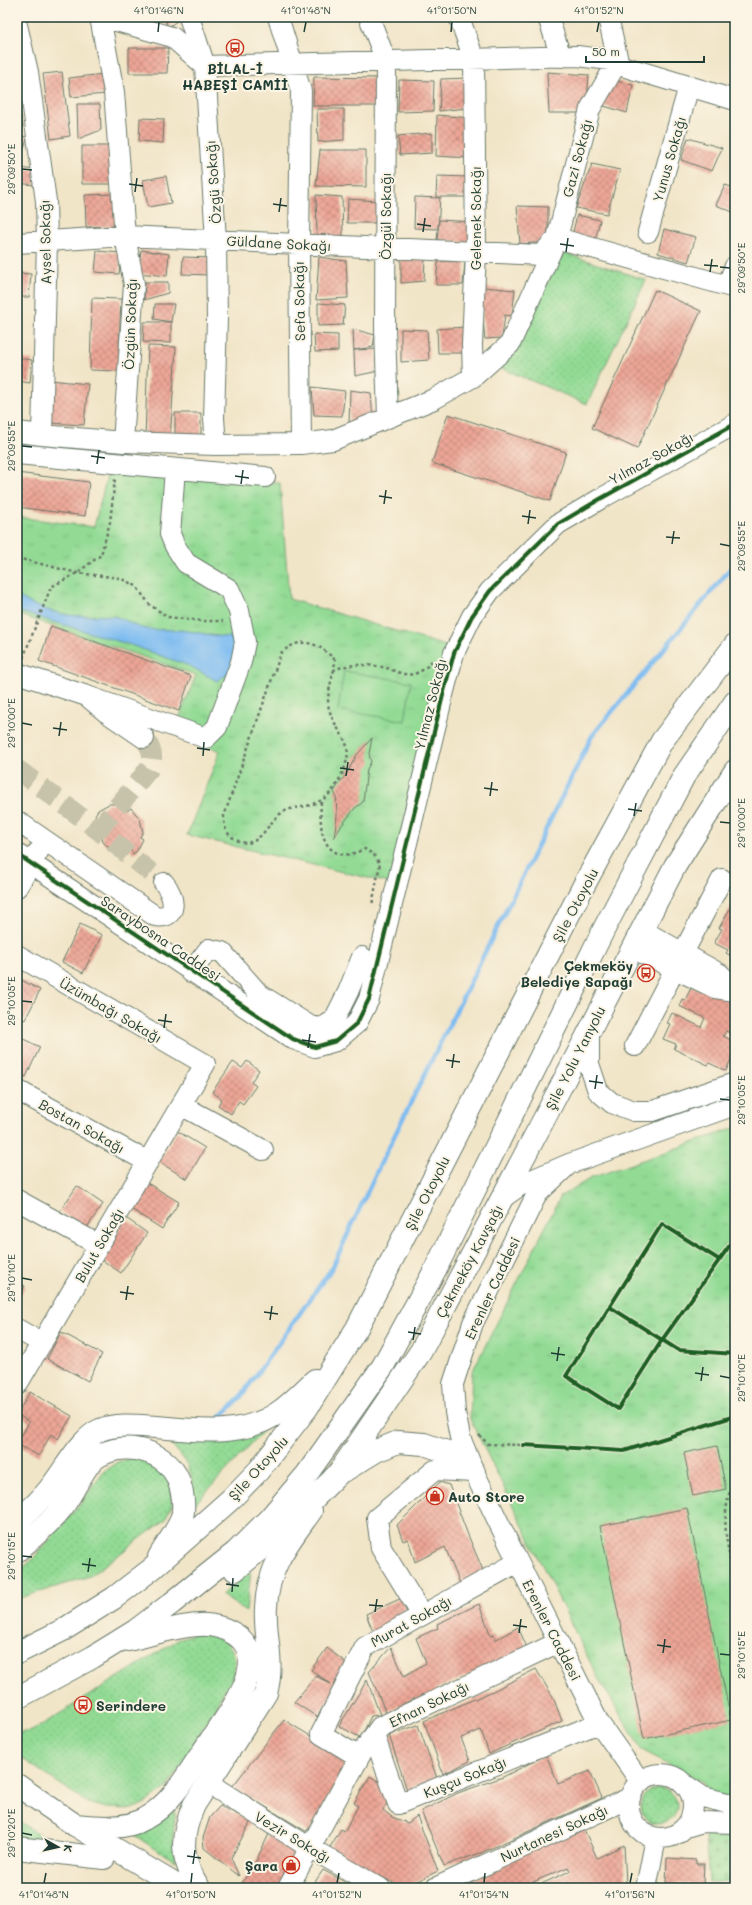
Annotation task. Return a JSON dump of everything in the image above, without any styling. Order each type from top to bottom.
[{"type":"main road","name":"Şile Otoyolu","points":[[17,1653],[63,1630],[114,1598],[153,1568],[201,1527],[259,1470],[308,1408],[349,1342],[584,885],[662,741],[735,645]]},
{"type":"main road","points":[[17,1698],[42,1686],[115,1643],[172,1603],[236,1552],[268,1519],[307,1474],[383,1366],[435,1270],[604,929],[684,776],[735,702]]},
{"type":"main road","name":"Şile Yolu Yanyolu","points":[[501,1199],[675,866],[735,771]]},
{"type":"main road","name":"Çekmeköy Kavşağı","points":[[338,1474],[421,1351],[501,1199]]},
{"type":"main road","points":[[17,1522],[50,1488],[87,1440],[99,1431],[113,1426],[132,1426],[217,1431],[236,1428],[257,1422],[277,1413],[296,1398],[349,1342]]},
{"type":"main road","points":[[172,1603],[204,1589],[236,1570],[282,1531],[338,1474],[376,1451],[398,1442],[424,1444],[453,1454],[474,1472]]},
{"type":"main road","points":[[17,1551],[61,1509],[92,1460],[106,1453],[123,1449],[140,1450],[155,1455],[167,1464],[176,1475],[181,1489],[183,1503],[181,1519],[153,1568]]},
{"type":"main road","points":[[199,1888],[184,1855],[183,1840],[186,1822],[194,1805],[266,1693],[271,1677],[271,1669],[266,1608],[269,1580],[275,1564],[284,1547],[338,1474]]},
{"type":"main road","points":[[76,1825],[106,1827],[130,1824],[143,1820],[159,1810],[170,1798],[216,1733],[243,1689],[249,1675],[251,1660],[248,1646],[239,1637],[228,1630],[212,1625],[200,1624],[115,1643]]},
{"type":"main road","points":[[17,1785],[76,1825],[181,1888]]},
{"type":"main road","points":[[17,1804],[151,1888]]},
{"type":"main road","points":[[17,1848],[104,1858]]},
{"type":"street","points":[[101,17],[172,37],[205,66],[561,56],[577,56],[618,61]]},
{"type":"street","name":"Özgün Sokağı","points":[[101,17],[114,92],[125,236],[134,284],[123,442]]},
{"type":"street","name":"Özgü Sokağı","points":[[189,17],[205,66],[216,240],[217,319],[214,418],[216,445]]},
{"type":"street","name":"Sefa Sokağı","points":[[278,17],[294,63],[301,91],[298,244],[301,444]]},
{"type":"street","name":"Özgül Sokağı","points":[[369,17],[386,61],[385,248],[388,417]]},
{"type":"street","name":"Gelenek Sokağı","points":[[459,17],[474,59],[476,252],[472,346],[473,377]]},
{"type":"street","points":[[548,17],[561,56]]},
{"type":"street","points":[[608,17],[618,61],[622,66],[735,100]]},
{"type":"street","name":"Aysel Sokağı","points":[[17,25],[28,72],[44,193],[47,241],[42,435]]},
{"type":"street","name":"Gazi Sokağı","points":[[541,255],[557,238],[590,109],[618,61]]},
{"type":"street","name":"Yunus Sokağı","points":[[648,232],[689,86]]},
{"type":"street","name":"Güldane Sokağı","points":[[17,243],[125,236],[541,255]]},
{"type":"street","points":[[17,432],[123,442],[216,445],[301,444],[333,440],[434,399],[473,377],[510,344],[557,238],[731,286],[735,266]]},
{"type":"street","name":"Yılmaz Sokağı","points":[[292,1039],[315,1047],[336,1041],[357,1022],[368,999],[454,654],[472,616],[490,591],[558,524],[735,424]]},
{"type":"street","points":[[17,454],[265,477]]},
{"type":"street","points":[[17,674],[86,696],[206,738],[217,727],[241,662],[245,642],[240,619],[229,589],[186,563],[175,546],[170,534],[175,469]]},
{"type":"street","points":[[86,696],[106,712],[144,738]]},
{"type":"street","points":[[17,820],[155,916],[162,917],[168,914],[174,901],[170,890],[164,883]]},
{"type":"street","points":[[17,887],[24,859],[44,840]]},
{"type":"street","name":"Saraybosna Caddesi","points":[[24,859],[292,1039]]},
{"type":"street","points":[[635,1046],[685,964],[722,879]]},
{"type":"street","points":[[637,939],[685,964],[720,974],[735,990]]},
{"type":"street","points":[[191,972],[209,949],[222,952],[259,994],[310,1026],[322,1028],[334,1020],[348,992],[362,957]]},
{"type":"street","name":"Üzümbağı Sokağı","points":[[17,955],[205,1064]]},
{"type":"street","points":[[589,1030],[589,1064],[598,1091],[612,1103],[634,1111],[653,1111],[735,1083]]},
{"type":"street","name":"Bulut Sokağı","points":[[17,1385],[205,1064]]},
{"type":"street","name":"Bostan Sokağı","points":[[17,1090],[148,1162]]},
{"type":"street","points":[[181,1105],[263,1150]]},
{"type":"street","name":"Çekmeköy Kavşağı","points":[[501,1199],[522,1184],[569,1164],[735,1105]]},
{"type":"street","name":"Erenler Caddesi","points":[[569,1164],[537,1194],[473,1323],[453,1384],[455,1412],[460,1437],[474,1472],[518,1562],[599,1723],[640,1781]]},
{"type":"street","points":[[17,1200],[99,1245]]},
{"type":"street","points":[[17,1329],[42,1342]]},
{"type":"street","points":[[422,1615],[381,1548],[377,1518],[435,1470],[474,1472]]},
{"type":"street","name":"Murat Sokağı","points":[[359,1757],[321,1734],[365,1647],[518,1562]]},
{"type":"street","name":"Efnan Sokağı","points":[[288,1888],[359,1757],[380,1727],[559,1642]]},
{"type":"street","name":"Kuşçu Sokağı","points":[[374,1735],[398,1804],[599,1723]]},
{"type":"street","points":[[687,1786],[691,1795],[693,1806],[691,1817],[686,1826],[678,1834],[667,1838],[656,1838],[645,1835],[637,1828],[631,1819],[628,1808],[629,1798],[633,1788],[649,1775],[664,1774],[679,1779],[703,1797],[735,1805]]},
{"type":"street","name":"Vezir Sokağı","points":[[208,1783],[310,1848],[380,1888]]},
{"type":"street","name":"Nurtanesi Sokağı","points":[[435,1888],[629,1798]]},
{"type":"street","points":[[686,1826],[703,1822],[735,1822]]},
{"type":"street","points":[[646,1888],[656,1838]]},
{"type":"path","points":[[17,674],[51,587],[77,573],[101,555],[110,522],[114,490]]},
{"type":"path","points":[[17,558],[77,573],[120,578],[136,586],[150,605],[168,617],[201,621],[240,619]]},
{"type":"path","points":[[294,644],[317,644],[325,649],[335,660],[334,670],[328,699],[329,708],[348,746],[341,777],[332,791],[321,802],[291,808],[279,814],[258,839],[248,843],[238,841],[231,837],[224,828],[224,816],[281,653],[294,644]]},
{"type":"path","points":[[334,670],[340,667],[371,666],[386,668],[399,673],[413,674],[432,662],[434,657]]},
{"type":"path","points":[[321,802],[320,829],[329,847],[340,854],[353,853],[365,849],[374,855],[380,864],[371,911]]},
{"type":"path","points":[[477,1432],[488,1444],[530,1446]]},
{"type":"path","points":[[735,1475],[727,1500],[724,1526],[735,1582]]},
{"type":"green space","points":[[564,253],[646,280],[587,404],[501,368]]},
{"type":"green space","points":[[108,472],[280,483],[289,599],[446,646],[389,883],[187,835],[220,751],[173,733],[196,675],[17,614],[17,517],[94,527]]},
{"type":"green space","points":[[344,671],[411,682],[405,721],[338,710]]},
{"type":"green space","points":[[735,1128],[735,1800],[713,1796],[703,1782],[642,1750],[598,1678],[470,1419],[472,1372],[561,1196],[591,1178]]},
{"type":"green space","points":[[267,1427],[194,1505],[192,1482],[188,1466],[179,1453],[163,1436]]},
{"type":"green space","points":[[133,1458],[162,1468],[171,1486],[172,1505],[165,1520],[90,1576],[17,1599],[17,1573],[31,1561],[78,1507],[103,1472],[117,1462]]},
{"type":"green space","points":[[251,1572],[246,1611],[221,1595]]},
{"type":"green space","points":[[194,1634],[221,1636],[230,1646],[235,1660],[232,1678],[169,1786],[149,1801],[133,1809],[107,1808],[88,1803],[17,1755],[17,1733],[32,1731],[181,1638]]},
{"type":"green space","points":[[662,1788],[672,1793],[676,1799],[676,1813],[672,1819],[666,1823],[656,1824],[646,1819],[642,1813],[641,1803],[646,1793],[652,1789]]},
{"type":"green space","points":[[176,1809],[173,1836],[175,1861],[135,1836],[156,1825]]},
{"type":"green space","points":[[17,1820],[49,1841],[17,1840]]},
{"type":"green space","points":[[705,1836],[735,1838],[735,1880],[709,1883]]},
{"type":"water","points":[[17,595],[41,608],[68,615],[111,616],[120,618],[146,629],[174,630],[236,637],[239,649],[229,673],[217,681],[190,666],[131,645],[17,611]]},
{"type":"building","points":[[164,17],[180,17],[180,19],[168,27]]},
{"type":"building","points":[[129,48],[168,48],[167,73],[129,73]]},
{"type":"building","points":[[62,72],[70,136],[51,139],[43,74]]},
{"type":"building","points":[[547,72],[589,75],[586,113],[549,113]]},
{"type":"building","points":[[104,74],[106,94],[71,97],[69,78]]},
{"type":"building","points":[[314,77],[379,78],[380,106],[313,106]]},
{"type":"building","points":[[468,78],[467,108],[439,111],[441,79]]},
{"type":"building","points":[[608,79],[633,85],[627,113],[604,106]]},
{"type":"building","points":[[399,80],[434,81],[433,111],[398,112]]},
{"type":"building","points":[[17,97],[23,127],[17,129]]},
{"type":"building","points":[[77,104],[100,104],[101,130],[78,139]]},
{"type":"building","points":[[317,109],[344,109],[344,140],[318,142]]},
{"type":"building","points":[[437,115],[470,118],[469,158],[436,156]]},
{"type":"building","points":[[140,118],[164,119],[163,143],[139,141]]},
{"type":"building","points":[[432,133],[432,153],[400,155],[398,136]]},
{"type":"building","points":[[17,136],[28,137],[17,166]]},
{"type":"building","points":[[688,138],[722,148],[712,171],[681,160]]},
{"type":"building","points":[[82,146],[112,146],[113,184],[82,184]]},
{"type":"building","points":[[320,150],[366,150],[366,187],[316,186]]},
{"type":"building","points":[[592,164],[620,170],[607,214],[576,208]]},
{"type":"building","points":[[17,168],[36,170],[35,185],[17,183]]},
{"type":"building","points":[[166,176],[171,203],[148,207],[143,180]]},
{"type":"building","points":[[437,176],[469,177],[468,197],[436,197]]},
{"type":"building","points":[[725,185],[735,188],[735,213],[716,205]]},
{"type":"building","points":[[115,194],[116,226],[86,227],[85,195]]},
{"type":"building","points":[[316,195],[342,197],[343,238],[317,237]]},
{"type":"building","points":[[415,197],[440,198],[438,229],[414,228]]},
{"type":"building","points":[[348,199],[378,201],[375,223],[347,223]]},
{"type":"building","points":[[517,206],[548,207],[548,242],[520,244]]},
{"type":"building","points":[[577,215],[600,220],[595,241],[572,236]]},
{"type":"building","points":[[439,220],[474,222],[472,243],[437,240]]},
{"type":"building","points":[[664,229],[696,237],[688,262],[658,253]]},
{"type":"building","points":[[141,250],[169,254],[167,276],[138,273]]},
{"type":"building","points":[[97,251],[121,253],[119,274],[95,272]]},
{"type":"building","points":[[183,257],[211,258],[211,275],[182,274]]},
{"type":"building","points":[[319,257],[346,261],[348,298],[316,300]]},
{"type":"building","points":[[401,258],[425,258],[424,281],[401,283]]},
{"type":"building","points":[[438,261],[465,262],[463,285],[436,285]]},
{"type":"building","points":[[17,273],[31,274],[29,297],[17,297]]},
{"type":"building","points":[[145,282],[168,282],[168,293],[144,300]]},
{"type":"building","points":[[483,287],[515,290],[512,316],[505,315],[502,338],[485,339],[482,311]]},
{"type":"building","points":[[655,290],[701,311],[637,449],[592,428]]},
{"type":"building","points":[[92,298],[121,299],[118,371],[90,370]]},
{"type":"building","points":[[318,303],[345,305],[343,325],[318,326]]},
{"type":"building","points":[[155,304],[174,304],[171,322],[154,319]]},
{"type":"building","points":[[144,322],[171,322],[171,343],[143,342]]},
{"type":"building","points":[[465,327],[465,353],[438,353],[437,329]]},
{"type":"building","points":[[353,329],[375,335],[373,347],[354,350],[376,349],[379,371],[355,376]]},
{"type":"building","points":[[401,329],[427,330],[429,360],[401,362]]},
{"type":"building","points":[[314,334],[338,335],[338,351],[315,352]]},
{"type":"building","points":[[148,346],[176,347],[170,441],[145,440]]},
{"type":"building","points":[[17,358],[32,360],[30,383],[17,381]]},
{"type":"building","points":[[50,380],[88,384],[84,425],[48,423]]},
{"type":"building","points":[[312,387],[345,391],[342,416],[314,415]]},
{"type":"building","points":[[350,390],[371,393],[373,421],[349,426]]},
{"type":"building","points":[[175,413],[201,413],[201,440],[175,440]]},
{"type":"building","points":[[448,414],[566,452],[550,501],[432,463]]},
{"type":"building","points":[[17,473],[89,482],[85,516],[17,507]]},
{"type":"building","points":[[51,626],[191,676],[179,711],[39,661]]},
{"type":"building","points":[[372,738],[369,754],[371,762],[367,769],[363,802],[355,808],[334,838],[337,816],[336,796],[334,792],[346,775],[356,756]]},
{"type":"building","points":[[109,804],[117,804],[120,808],[123,806],[127,811],[131,808],[140,819],[143,832],[140,837],[143,839],[137,851],[133,854],[130,849],[126,852],[118,842],[111,846],[107,846],[103,842],[99,826],[102,824],[95,815],[98,810]]},
{"type":"building","points":[[735,900],[735,953],[733,957],[726,953],[728,950],[714,943],[722,929],[719,928]]},
{"type":"building","points":[[80,924],[102,935],[83,973],[62,962]]},
{"type":"building","points":[[17,970],[21,972],[18,978],[40,990],[25,1020],[17,1016]]},
{"type":"building","points":[[692,986],[707,990],[735,1003],[735,1036],[726,1031],[723,1036],[735,1042],[735,1059],[732,1057],[726,1071],[709,1063],[708,1065],[674,1049],[676,1044],[663,1039],[670,1024],[667,1023],[672,1013],[701,1027],[705,1018],[679,1006],[682,999],[685,1000]]},
{"type":"building","points":[[19,1037],[40,1047],[26,1077],[17,1073],[17,1039]]},
{"type":"building","points":[[247,1061],[259,1070],[251,1082],[256,1086],[243,1104],[239,1101],[231,1114],[218,1105],[222,1099],[212,1092],[233,1062],[242,1068]]},
{"type":"building","points":[[177,1131],[205,1148],[187,1179],[159,1162]]},
{"type":"building","points":[[147,1183],[179,1202],[162,1229],[131,1209]]},
{"type":"building","points":[[77,1186],[103,1204],[86,1229],[60,1211]]},
{"type":"building","points":[[126,1218],[147,1233],[121,1273],[99,1258]]},
{"type":"building","points":[[17,1282],[25,1286],[17,1302]]},
{"type":"building","points":[[61,1332],[102,1354],[88,1381],[47,1359]]},
{"type":"building","points":[[30,1392],[72,1416],[58,1439],[51,1434],[39,1456],[17,1444],[29,1422],[17,1414]]},
{"type":"building","points":[[717,1446],[726,1489],[693,1496],[684,1453]]},
{"type":"building","points":[[440,1482],[449,1485],[485,1575],[461,1586],[445,1547],[415,1562],[408,1539],[403,1541],[397,1525]]},
{"type":"building","points":[[687,1508],[731,1720],[644,1739],[600,1526]]},
{"type":"building","points":[[402,1598],[408,1617],[373,1632],[366,1614]]},
{"type":"building","points":[[479,1604],[491,1636],[494,1635],[495,1640],[518,1627],[528,1650],[436,1689],[439,1694],[417,1704],[415,1698],[386,1713],[369,1672],[391,1647],[404,1676],[426,1663],[416,1638],[438,1628],[437,1624]]},
{"type":"building","points":[[327,1648],[349,1665],[333,1685],[336,1687],[317,1717],[294,1702],[316,1676],[331,1684],[311,1670]]},
{"type":"building","points":[[536,1669],[553,1697],[562,1721],[489,1754],[481,1730],[461,1738],[470,1761],[443,1774],[424,1721],[493,1691]]},
{"type":"building","points":[[367,1680],[380,1715],[371,1716],[361,1738],[339,1726]]},
{"type":"building","points":[[284,1720],[349,1759],[309,1833],[232,1787]]},
{"type":"building","points":[[418,1725],[437,1778],[407,1790],[389,1735]]},
{"type":"building","points":[[546,1755],[558,1784],[590,1771],[602,1798],[483,1852],[444,1866],[421,1811],[458,1793],[503,1777]]},
{"type":"building","points":[[370,1776],[384,1785],[388,1802],[383,1810],[392,1817],[408,1823],[417,1816],[438,1871],[403,1888],[329,1849],[341,1829],[345,1831],[358,1806],[354,1803]]},
{"type":"building","points":[[220,1806],[251,1821],[231,1858],[239,1876],[204,1848],[203,1838],[210,1817]]},
{"type":"building","points":[[582,1825],[597,1858],[624,1845],[626,1884],[614,1888],[532,1888],[570,1871],[568,1867],[519,1888],[454,1888]]},
{"type":"building","points":[[269,1834],[302,1854],[281,1888],[241,1888],[240,1886],[256,1861]]},
{"type":"building","points":[[667,1858],[696,1860],[696,1864],[704,1864],[703,1885],[666,1883]]},
{"type":"building","points":[[323,1870],[356,1888],[311,1888]]},
{"type":"waterway","points":[[215,1422],[240,1398],[332,1268],[379,1167],[592,736],[735,563]]},
{"type":"tunnel","points":[[98,830],[149,769],[152,760],[152,753],[144,738]]},
{"type":"tunnel","points":[[17,769],[98,830],[164,883]]},
{"type":"cycle path","points":[[17,854],[293,1039],[315,1047],[336,1041],[357,1023],[369,999],[454,653],[472,616],[490,591],[558,524],[735,424]]},
{"type":"cycle path","points":[[718,1259],[662,1224],[566,1376],[618,1409],[662,1340],[735,1238]]},
{"type":"cycle path","points":[[610,1307],[678,1350],[735,1354]]},
{"type":"cycle path","points":[[523,1445],[624,1451],[735,1416]]},
{"type":"place","name":"BİLAL-İ HABEŞİ CAMİİ","points":[[235,48]]},
{"type":"place","name":"Çekmeköy Belediye Sapağı","points":[[646,973]]},
{"type":"place","name":"Auto Store","points":[[435,1496]]},
{"type":"place","name":"Serindere","points":[[83,1705]]},
{"type":"place","name":"Şara","points":[[291,1865]]}]
